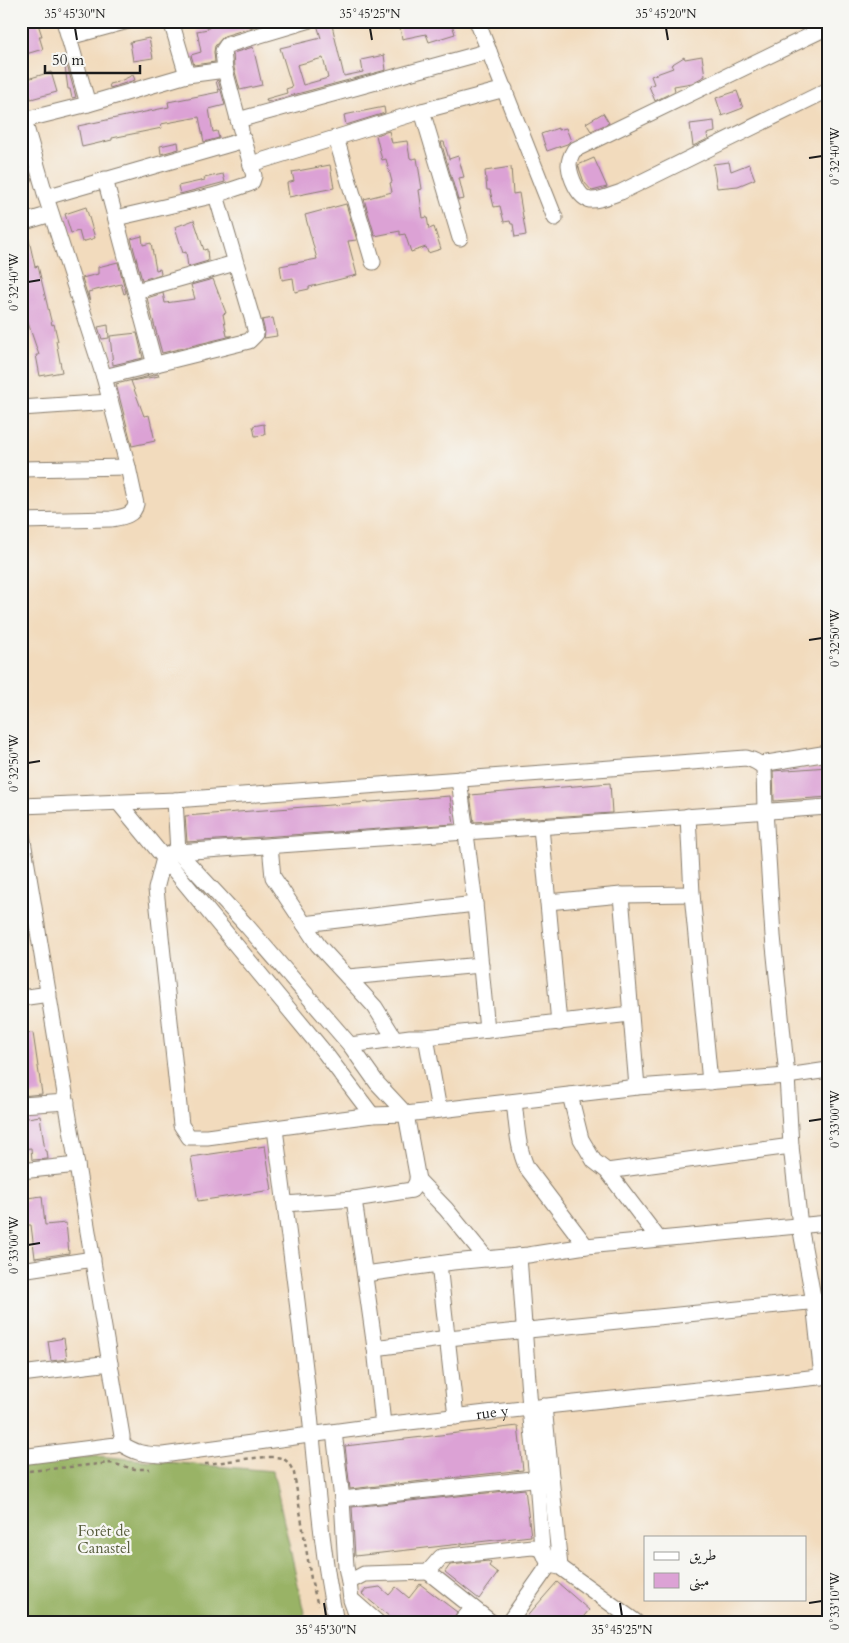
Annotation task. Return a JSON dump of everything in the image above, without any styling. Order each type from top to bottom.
[{"type":"street","points":[[64,21],[88,104]]},
{"type":"street","points":[[68,37],[128,21]]},
{"type":"street","points":[[171,21],[187,75]]},
{"type":"street","points":[[116,218],[216,195],[243,187],[252,182],[254,176],[225,70],[223,52],[228,45],[306,21]]},
{"type":"street","points":[[477,21],[555,218]]},
{"type":"street","points":[[828,27],[574,150],[569,163],[571,175],[583,196],[591,200],[621,192],[828,90]]},
{"type":"street","points":[[238,120],[489,51]]},
{"type":"street","points":[[21,521],[111,519],[131,514],[136,504],[104,377],[46,197],[26,143],[23,115],[88,104],[187,75],[225,70]]},
{"type":"street","points":[[251,164],[422,111],[505,89]]},
{"type":"street","points":[[422,111],[460,238]]},
{"type":"street","points":[[336,138],[373,262]]},
{"type":"street","points":[[46,197],[244,140]]},
{"type":"street","points":[[106,179],[155,365]]},
{"type":"street","points":[[104,377],[249,341],[256,334],[216,195]]},
{"type":"street","points":[[21,224],[51,214]]},
{"type":"street","points":[[136,291],[235,264]]},
{"type":"street","points":[[21,408],[110,402]]},
{"type":"street","points":[[21,469],[128,467]]},
{"type":"street","points":[[761,764],[828,753]]},
{"type":"street","points":[[21,806],[175,800],[746,758],[761,764],[764,768],[773,936],[787,1076],[791,1146],[800,1226],[821,1301],[825,1377]]},
{"type":"street","points":[[459,779],[475,904],[487,1030]]},
{"type":"street","points":[[175,800],[173,853],[156,889],[181,1125],[188,1137],[207,1137],[372,1115],[406,1114],[637,1087],[787,1076],[828,1070]]},
{"type":"street","points":[[118,802],[247,926],[350,1045],[377,1083],[406,1114],[418,1179],[446,1208],[486,1259]]},
{"type":"street","points":[[173,853],[828,806]]},
{"type":"street","points":[[688,816],[692,894],[710,1082]]},
{"type":"street","points":[[540,827],[559,1023]]},
{"type":"street","points":[[21,829],[26,892],[49,994],[122,1436],[122,1440],[116,1445],[21,1457]]},
{"type":"street","points":[[270,846],[273,877],[318,945],[375,1007],[395,1040]]},
{"type":"street","points":[[173,853],[372,1115]]},
{"type":"street","points":[[548,902],[621,895],[692,894]]},
{"type":"street","points":[[621,895],[637,1087]]},
{"type":"street","points":[[304,924],[475,904]]},
{"type":"street","points":[[348,977],[481,964]]},
{"type":"street","points":[[21,998],[49,994]]},
{"type":"street","points":[[350,1045],[630,1014]]},
{"type":"street","points":[[426,1037],[439,1110]]},
{"type":"street","points":[[570,1095],[581,1139],[594,1161],[607,1171],[658,1238]]},
{"type":"street","points":[[21,1106],[67,1102]]},
{"type":"street","points":[[514,1102],[522,1158],[527,1168],[586,1246]]},
{"type":"street","points":[[275,1129],[331,1598],[336,1622]]},
{"type":"street","points":[[607,1171],[791,1146]]},
{"type":"street","points":[[21,1171],[77,1165]]},
{"type":"street","points":[[285,1204],[354,1199],[412,1190],[418,1179]]},
{"type":"street","points":[[354,1199],[376,1348],[383,1425]]},
{"type":"street","points":[[365,1274],[658,1238],[828,1223]]},
{"type":"street","points":[[508,1622],[555,1566],[537,1407],[525,1330],[519,1256]]},
{"type":"street","points":[[21,1270],[93,1259]]},
{"type":"street","points":[[439,1264],[456,1417]]},
{"type":"street","points":[[376,1348],[448,1338],[821,1301]]},
{"type":"street","points":[[21,1374],[110,1364]]},
{"type":"street","name":"rue y","points":[[120,1443],[133,1452],[163,1455],[383,1425],[825,1377]]},
{"type":"street","points":[[334,1432],[342,1499],[346,1567],[352,1600],[359,1622]]},
{"type":"street","points":[[342,1499],[544,1478]]},
{"type":"street","points":[[544,1478],[542,1549],[555,1566],[636,1622]]},
{"type":"street","points":[[428,1572],[441,1557],[532,1547],[542,1549]]},
{"type":"street","points":[[350,1582],[364,1574],[428,1572],[491,1622]]},
{"type":"street","points":[[352,1600],[377,1622]]},
{"type":"street","points":[[461,1622],[473,1608]]},
{"type":"path","points":[[205,1464],[270,1457],[282,1458],[290,1464],[294,1473],[319,1613]]},
{"type":"path","points":[[21,1472],[103,1463],[135,1469],[159,1468]]},
{"type":"green space","name":"Forêt de Canastel","points":[[96,1456],[273,1471],[306,1622],[21,1622],[21,1465]]},
{"type":"building","points":[[21,21],[37,21],[42,36],[39,36],[43,49],[26,54],[21,39]]},
{"type":"building","points":[[246,21],[263,21],[263,24],[224,36],[215,46],[215,62],[194,65],[191,55],[201,52],[197,31],[226,23],[226,25]]},
{"type":"building","points":[[316,21],[331,21],[344,76],[363,72],[361,60],[384,55],[386,70],[267,102],[266,99],[287,93],[286,89],[292,87],[280,48],[321,38]],"holes":[[[323,58],[328,78],[303,85],[297,65]]]},
{"type":"building","points":[[399,21],[451,21],[455,34],[429,42],[426,34],[402,39]]},
{"type":"building","points":[[149,38],[153,58],[133,61],[130,42]]},
{"type":"building","points":[[253,47],[262,85],[240,90],[234,68],[233,53]]},
{"type":"building","points":[[702,56],[705,76],[692,83],[674,86],[675,91],[655,101],[649,86],[654,84],[651,76],[673,68],[671,65],[684,57],[685,59]]},
{"type":"building","points":[[65,58],[76,97],[72,98],[70,89],[68,89]]},
{"type":"building","points":[[51,72],[57,92],[31,99],[24,80]]},
{"type":"building","points":[[133,75],[135,80],[110,88],[109,84]]},
{"type":"building","points":[[218,80],[225,105],[209,109],[213,132],[217,131],[219,138],[204,142],[199,117],[161,124],[162,128],[112,138],[112,140],[82,147],[78,126],[169,107],[168,102],[219,92],[216,81]]},
{"type":"building","points":[[737,91],[743,108],[722,116],[716,98]]},
{"type":"building","points":[[384,107],[385,113],[346,125],[344,115]]},
{"type":"building","points":[[603,113],[609,123],[591,131],[586,123]]},
{"type":"building","points":[[714,121],[715,132],[707,134],[708,139],[693,146],[690,124]]},
{"type":"building","points":[[558,128],[558,130],[566,128],[571,141],[547,151],[541,134]]},
{"type":"building","points":[[389,131],[392,143],[407,141],[410,158],[417,158],[422,189],[419,190],[423,218],[427,217],[429,229],[434,227],[441,249],[428,253],[426,247],[411,252],[405,234],[400,235],[400,231],[375,236],[364,199],[392,192],[390,183],[392,182],[386,159],[382,160],[376,135]]},
{"type":"building","points":[[178,142],[179,149],[161,154],[160,146]]},
{"type":"building","points":[[441,142],[444,142],[449,159],[458,156],[464,177],[459,178],[464,199],[458,200]]},
{"type":"building","points":[[594,158],[607,187],[592,191],[584,182],[578,165]]},
{"type":"building","points":[[729,162],[731,171],[749,164],[755,179],[738,186],[717,188],[713,164]]},
{"type":"building","points":[[330,165],[334,188],[289,197],[287,183],[294,181],[292,172]]},
{"type":"building","points":[[511,167],[513,194],[519,193],[526,235],[515,237],[513,224],[510,221],[504,222],[500,206],[494,207],[490,190],[487,190],[485,171]]},
{"type":"building","points":[[223,174],[225,182],[180,194],[178,186]]},
{"type":"building","points":[[346,204],[357,240],[348,241],[357,275],[295,292],[293,278],[282,280],[280,266],[317,259],[305,215]]},
{"type":"building","points":[[86,207],[95,238],[82,242],[79,231],[71,233],[65,214]]},
{"type":"building","points":[[194,220],[204,250],[207,249],[208,261],[188,267],[186,252],[183,253],[175,227]]},
{"type":"building","points":[[27,231],[35,267],[38,266],[52,325],[54,324],[62,372],[40,376],[36,355],[39,355],[26,317],[22,317],[21,312],[21,306],[25,305],[21,291],[21,232]]},
{"type":"building","points":[[142,236],[143,245],[151,243],[156,270],[160,269],[161,274],[142,280],[131,239]]},
{"type":"building","points":[[118,262],[126,293],[124,294],[121,284],[88,292],[90,303],[82,278],[98,274],[98,267]]},
{"type":"building","points":[[213,279],[226,313],[223,314],[227,336],[232,336],[162,353],[147,298],[163,293],[165,303],[195,299],[191,285]]},
{"type":"building","points":[[273,318],[277,336],[264,338],[265,332],[262,320]]},
{"type":"building","points":[[108,325],[109,338],[102,339],[98,327]]},
{"type":"building","points":[[137,333],[143,358],[113,365],[110,336]]},
{"type":"building","points":[[158,374],[159,376],[131,381],[144,416],[149,415],[155,441],[132,446],[116,384]]},
{"type":"building","points":[[264,424],[265,435],[255,436],[253,426]]},
{"type":"building","points":[[828,767],[828,797],[774,801],[773,771]]},
{"type":"building","points":[[610,783],[612,813],[474,822],[470,795]]},
{"type":"building","points":[[450,796],[454,824],[187,842],[185,816]]},
{"type":"building","points":[[33,1033],[42,1094],[21,1096],[21,1035]]},
{"type":"building","points":[[40,1116],[48,1159],[32,1160],[31,1148],[21,1149],[21,1119]]},
{"type":"building","points":[[265,1146],[272,1190],[198,1201],[191,1157]]},
{"type":"building","points":[[42,1196],[45,1225],[66,1223],[69,1253],[35,1258],[31,1225],[21,1225],[21,1202],[28,1201],[27,1198]]},
{"type":"building","points":[[64,1338],[67,1359],[51,1361],[48,1341]]},
{"type":"building","points":[[518,1426],[523,1470],[350,1489],[345,1446]]},
{"type":"building","points":[[525,1489],[531,1536],[355,1556],[352,1507]]},
{"type":"building","points":[[488,1561],[491,1563],[489,1566],[498,1573],[479,1599],[445,1572],[450,1565]]},
{"type":"building","points":[[557,1582],[589,1610],[579,1622],[522,1622]]},
{"type":"building","points":[[420,1584],[457,1612],[452,1622],[396,1622],[362,1594],[366,1589],[380,1587],[389,1595],[396,1587],[409,1598]]}]
